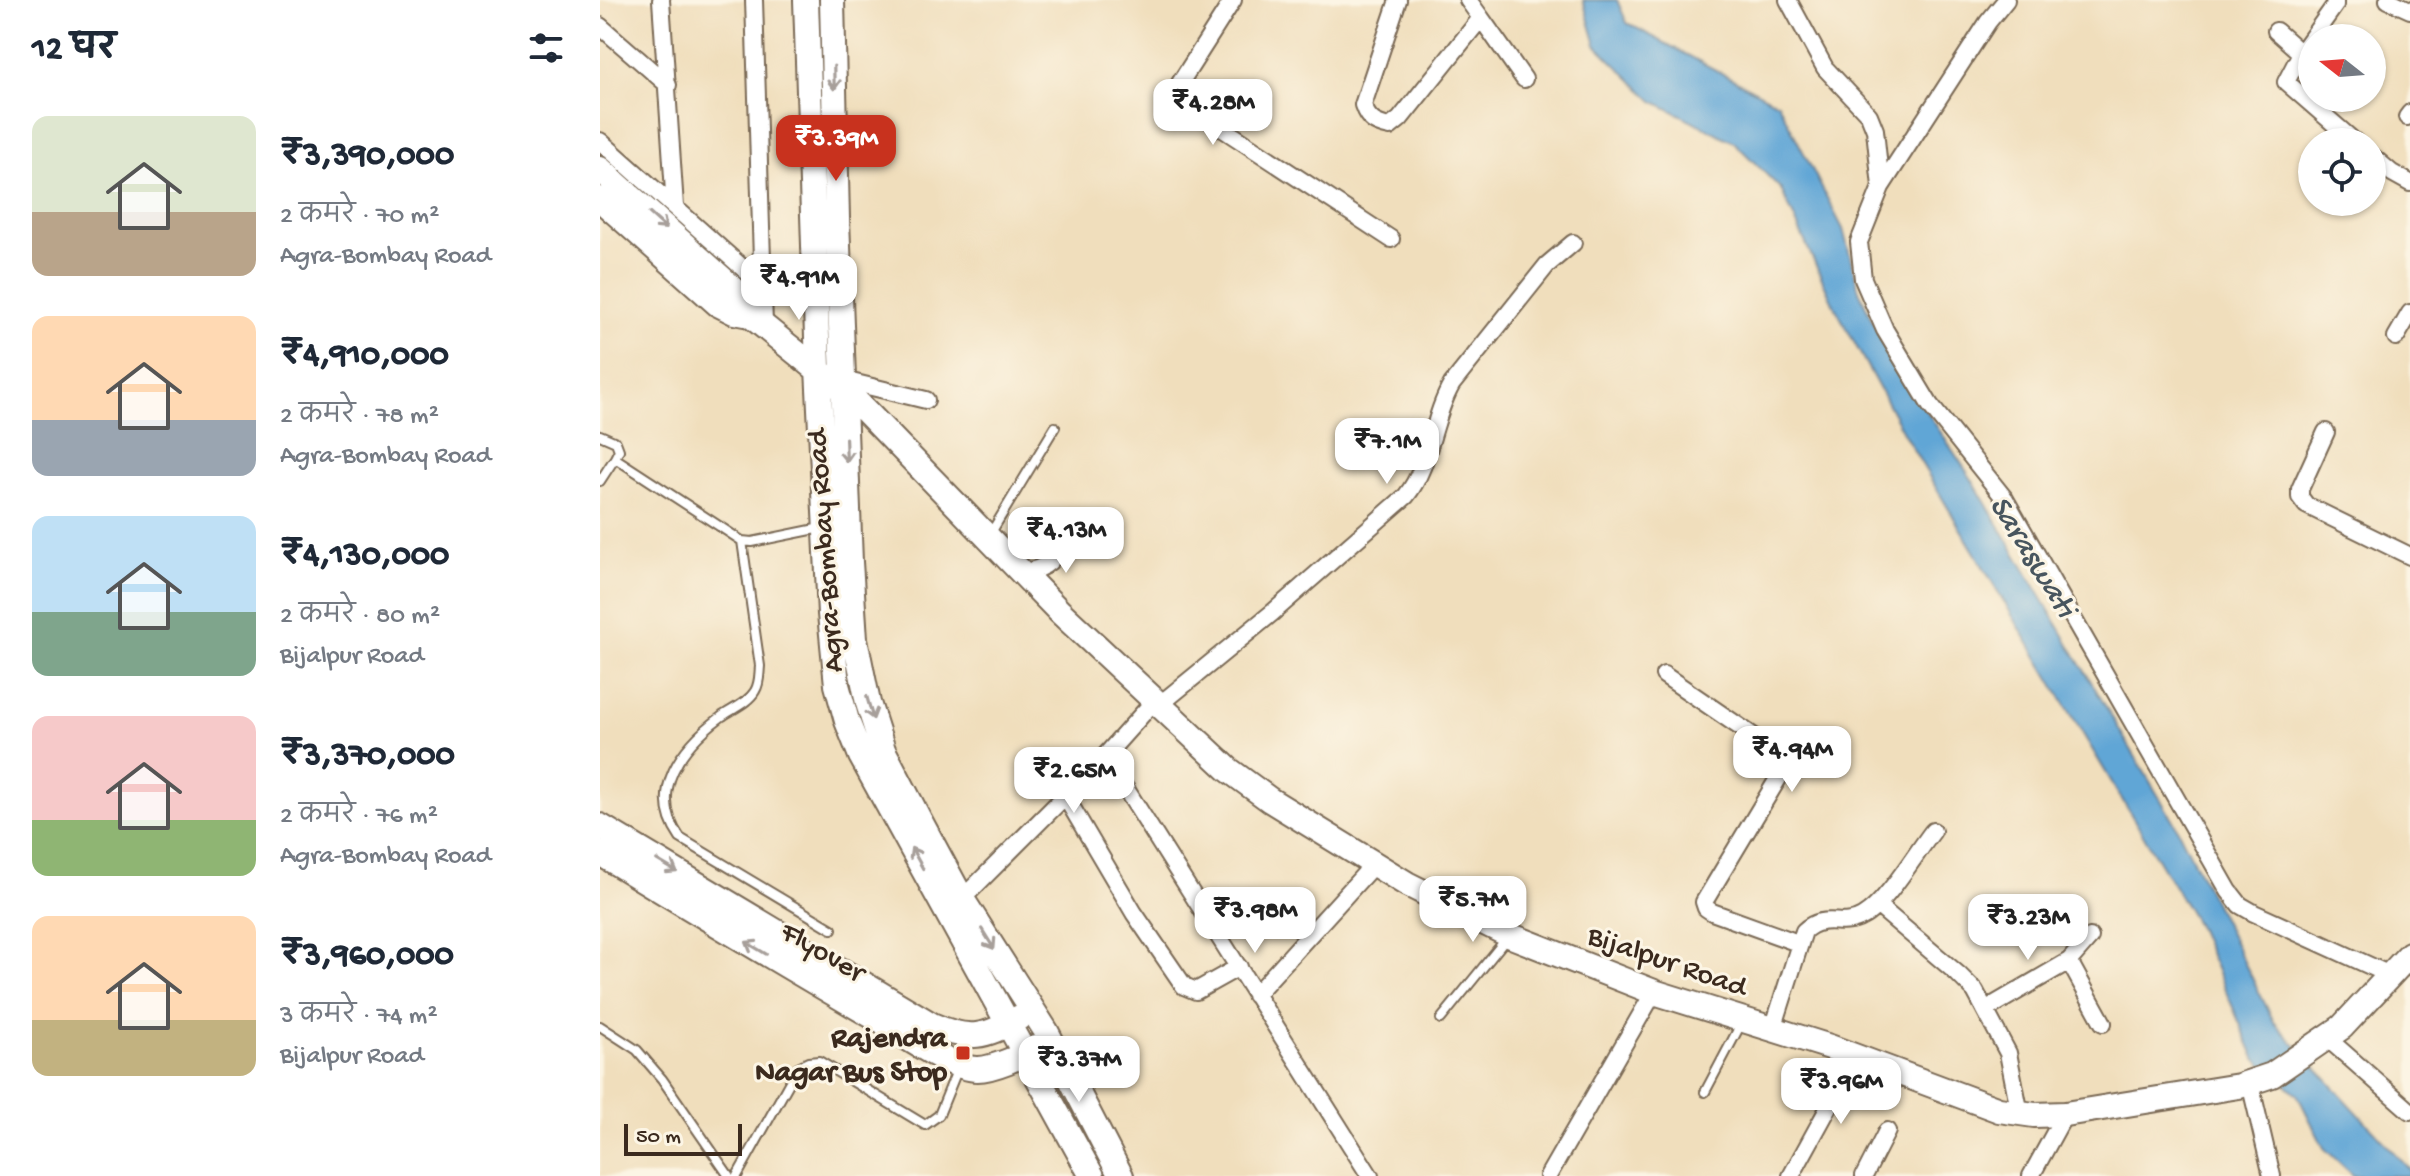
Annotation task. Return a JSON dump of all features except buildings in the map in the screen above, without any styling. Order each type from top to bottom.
[{"type":"main road","name":"Agra-Bombay Road","points":[[806,0],[818,368],[837,685],[861,756],[1024,1055]]},
{"type":"main road","name":"Agra-Bombay Road","points":[[832,0],[843,386],[855,639],[868,703],[883,750],[962,899],[1050,1039],[1121,1176]]},
{"type":"main road","points":[[600,169],[738,293],[757,320]]},
{"type":"main road","points":[[600,199],[718,304],[757,320]]},
{"type":"main road","name":"Bijalpur Road","points":[[757,320],[843,386],[1060,612],[1229,770],[1407,884],[1509,935],[1654,992],[1857,1056],[1999,1110],[2020,1114],[2065,1114],[2261,1079]]},
{"type":"main road","name":"Flyover","points":[[600,826],[932,1025],[954,1035],[979,1037],[1007,1025],[1032,1009]]},
{"type":"main road","name":"Flyover","points":[[600,853],[823,989],[959,1065],[978,1069],[1024,1055],[1050,1039]]},
{"type":"main road","points":[[2261,1079],[2342,1027],[2410,954]]},
{"type":"main road","points":[[1024,1055],[1092,1176]]},
{"type":"street","points":[[661,0],[675,207]]},
{"type":"street","points":[[754,0],[763,286],[757,320]]},
{"type":"street","points":[[1233,0],[1180,83],[1179,94],[1185,104],[1391,239]]},
{"type":"street","points":[[1398,0],[1363,105],[1375,124],[1390,127],[1400,119],[1481,18]]},
{"type":"street","points":[[1468,0],[1524,79]]},
{"type":"street","points":[[1788,0],[1825,68],[1869,115],[1875,130],[1881,187]]},
{"type":"street","points":[[2006,0],[1988,22],[1881,187],[1859,242],[1863,279],[1885,330],[1930,405],[2005,499],[2229,891],[2240,905],[2254,913],[2390,975]]},
{"type":"street","points":[[2322,24],[2335,0]]},
{"type":"street","points":[[2388,0],[2410,10]]},
{"type":"street","points":[[600,26],[668,85]]},
{"type":"street","points":[[2276,31],[2298,50]]},
{"type":"street","points":[[2298,58],[2287,76],[2289,86],[2298,94]]},
{"type":"street","points":[[2320,112],[2338,128]]},
{"type":"street","points":[[600,141],[763,286]]},
{"type":"street","points":[[2386,166],[2410,183]]},
{"type":"street","points":[[962,899],[1156,703],[1272,613],[1406,496],[1415,484],[1441,404],[1452,384],[1547,265],[1573,243]]},
{"type":"street","points":[[2396,337],[2410,313]]},
{"type":"street","points":[[843,386],[926,400]]},
{"type":"street","points":[[2326,432],[2300,489],[2300,497],[2306,505],[2410,556]]},
{"type":"street","points":[[1022,572],[1048,566],[1071,524]]},
{"type":"street","points":[[1664,675],[1778,753],[1782,768],[1779,777],[1706,894],[1704,902],[1712,912],[1798,943]]},
{"type":"street","points":[[1105,756],[1370,1176]]},
{"type":"street","points":[[1065,796],[1134,913],[1184,986],[1196,991],[1239,967]]},
{"type":"street","points":[[1773,1029],[1798,943],[1812,923],[1863,917],[1877,905],[1933,831]]},
{"type":"street","points":[[1255,995],[1374,864]]},
{"type":"street","points":[[1877,905],[1967,982],[2008,1053],[2020,1114]]},
{"type":"street","points":[[1985,1010],[2069,961],[2090,937]]},
{"type":"street","points":[[2069,961],[2103,1023]]},
{"type":"street","points":[[1548,1176],[1654,992]]},
{"type":"street","points":[[2322,1042],[2410,1111]]},
{"type":"street","points":[[1791,1176],[1857,1056]]},
{"type":"street","points":[[2261,1079],[2272,1176]]},
{"type":"street","points":[[2031,1176],[2065,1114]]},
{"type":"street","points":[[1864,1176],[1887,1131]]},
{"type":"lane","points":[[988,537],[1055,427]]},
{"type":"lane","points":[[600,435],[616,442],[619,450],[600,481]]},
{"type":"lane","points":[[615,458],[742,541],[752,542],[826,527]]},
{"type":"lane","points":[[742,541],[760,666],[759,681],[749,699],[721,717],[684,752],[673,769],[667,790],[671,825],[680,838],[832,929]]},
{"type":"lane","points":[[1441,1019],[1509,935]]},
{"type":"lane","points":[[1705,1092],[1744,1020]]},
{"type":"lane","points":[[600,1026],[637,1050],[662,1079],[729,1176]]},
{"type":"lane","points":[[737,1176],[798,1067],[819,1061],[925,1125],[939,1115],[959,1065]]},
{"type":"water","points":[[1583,0],[1617,0],[1627,23],[1778,103],[1843,229],[1859,291],[1884,347],[1971,478],[2175,824],[2274,1022],[2410,1170],[2410,1176],[2354,1176],[2324,1148],[2297,1094],[2255,1058],[2197,925],[1904,434],[1834,305],[1781,189],[1734,142],[1653,101],[1596,45]]},
{"type":"place","name":"Rajendra Nagar Bus Stop","points":[[963,1053]]},
{"type":"water label","name":"Saraswati","points":[[2035,555]]}]
